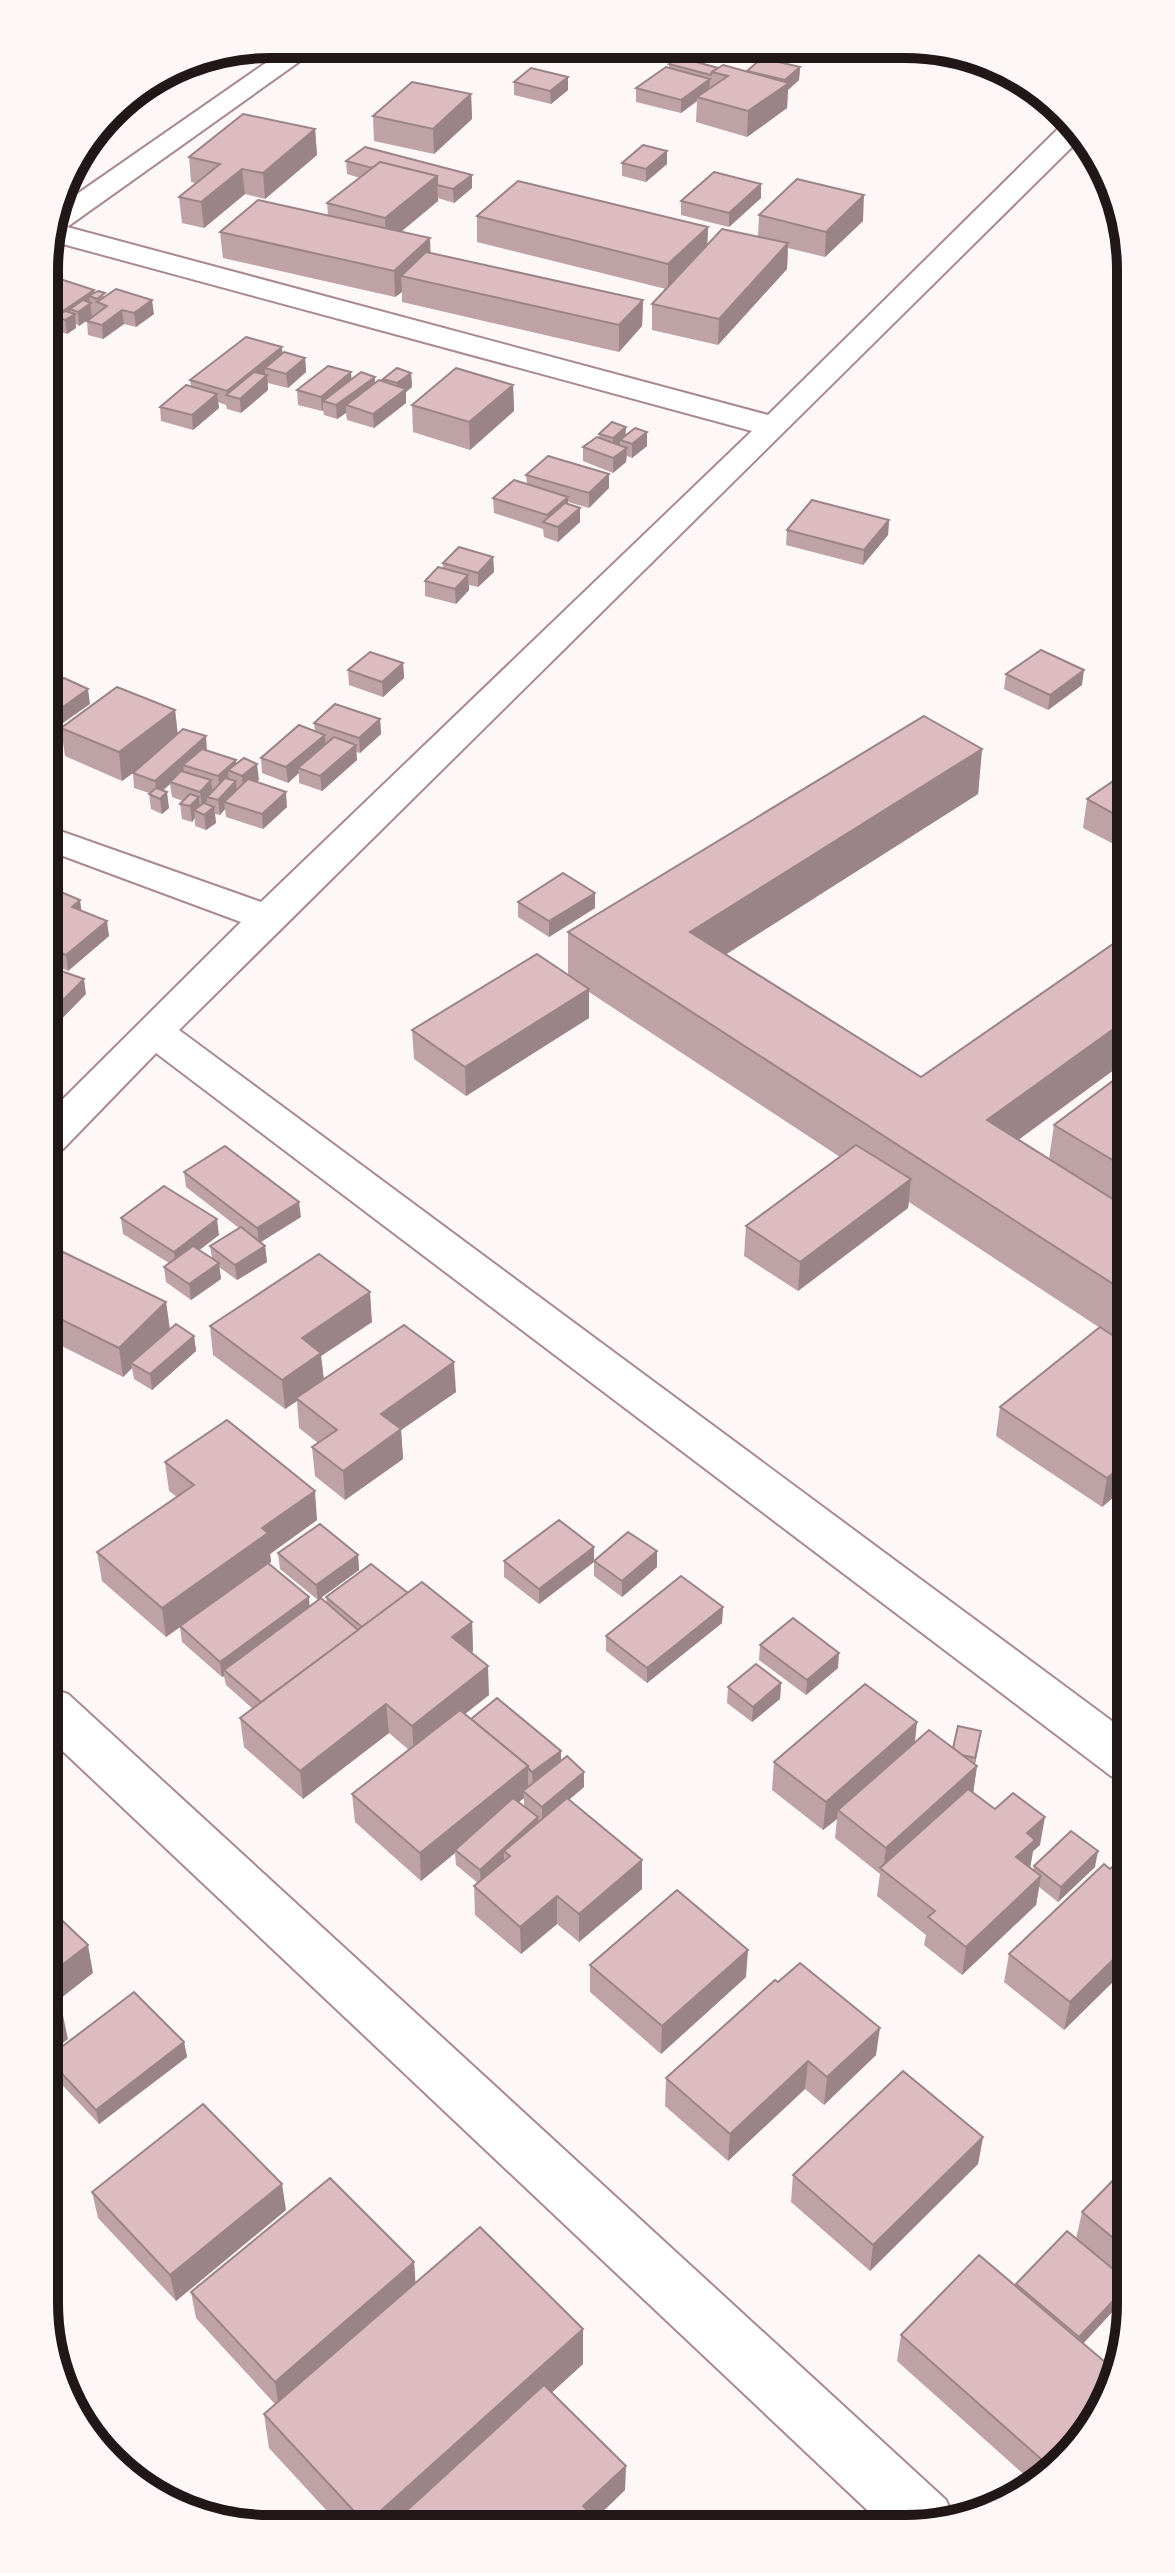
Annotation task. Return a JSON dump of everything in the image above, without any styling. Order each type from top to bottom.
[{"type":"street","points":[[65,216],[291,58]]},
{"type":"street","points":[[58,1129],[267,918],[774,427],[1068,135]]},
{"type":"street","points":[[61,235],[774,427]]},
{"type":"street","points":[[58,841],[267,918]]},
{"type":"street","points":[[156,1033],[1117,1752]]},
{"type":"street","points":[[58,1715],[917,2514]]},
{"type":"building","points":[[682,58],[718,68],[711,75],[669,64]]},
{"type":"building","points":[[762,58],[800,67],[785,80],[747,71]]},
{"type":"building","points":[[723,65],[789,83],[748,111],[697,97],[728,76],[712,72]]},
{"type":"building","points":[[666,67],[710,79],[681,100],[636,88]]},
{"type":"building","points":[[531,68],[568,77],[550,91],[514,82]]},
{"type":"building","points":[[412,82],[471,94],[433,129],[373,116]]},
{"type":"building","points":[[243,114],[315,129],[263,173],[242,169],[201,202],[179,197],[220,164],[189,157]]},
{"type":"building","points":[[643,145],[667,151],[646,169],[622,163]]},
{"type":"building","points":[[365,147],[472,175],[453,189],[437,185],[437,176],[380,162],[372,168],[346,161]]},
{"type":"building","points":[[380,162],[437,176],[385,218],[327,203]]},
{"type":"building","points":[[714,172],[761,184],[729,213],[681,201]]},
{"type":"building","points":[[797,179],[864,195],[826,232],[759,215]]},
{"type":"building","points":[[518,181],[708,227],[668,264],[477,216]]},
{"type":"building","points":[[258,200],[430,238],[394,271],[220,232]]},
{"type":"building","points":[[722,229],[788,243],[719,319],[652,304]]},
{"type":"building","points":[[426,252],[643,300],[619,325],[401,276]]},
{"type":"building","points":[[58,278],[94,290],[60,313]]},
{"type":"building","points":[[116,289],[152,300],[134,313],[122,310],[102,325],[87,321],[107,306],[97,302]]},
{"type":"building","points":[[98,291],[105,293],[97,299],[89,296]]},
{"type":"building","points":[[83,300],[91,303],[78,312],[70,309]]},
{"type":"building","points":[[65,311],[75,314],[65,320],[58,316]]},
{"type":"building","points":[[246,337],[282,347],[227,391],[190,380]]},
{"type":"building","points":[[284,352],[305,358],[286,374],[265,368]]},
{"type":"building","points":[[328,366],[351,372],[321,397],[297,390]]},
{"type":"building","points":[[397,368],[411,373],[397,383],[383,379]]},
{"type":"building","points":[[456,368],[513,385],[469,422],[412,405]]},
{"type":"building","points":[[254,372],[267,375],[240,399],[226,395]]},
{"type":"building","points":[[361,372],[375,377],[336,405],[323,401]]},
{"type":"building","points":[[379,380],[406,389],[373,414],[346,405]]},
{"type":"building","points":[[186,385],[217,394],[192,415],[160,407]]},
{"type":"building","points":[[612,422],[626,427],[613,438],[599,434]]},
{"type":"building","points":[[635,428],[647,432],[632,444],[620,440]]},
{"type":"building","points":[[597,437],[627,448],[613,458],[583,447]]},
{"type":"building","points":[[548,456],[609,474],[589,493],[526,475]]},
{"type":"building","points":[[514,480],[568,497],[547,515],[493,498]]},
{"type":"building","points":[[812,500],[889,520],[864,550],[787,530]]},
{"type":"building","points":[[565,503],[580,508],[558,527],[543,522]]},
{"type":"building","points":[[459,547],[493,557],[478,573],[443,563]]},
{"type":"building","points":[[438,567],[468,575],[455,589],[425,581]]},
{"type":"building","points":[[1041,650],[1084,670],[1050,695],[1006,674]]},
{"type":"building","points":[[370,652],[403,663],[382,682],[348,670]]},
{"type":"building","points":[[64,678],[88,689],[58,710],[58,682]]},
{"type":"building","points":[[117,687],[175,710],[119,752],[61,728]]},
{"type":"building","points":[[335,704],[380,719],[359,738],[314,723]]},
{"type":"building","points":[[924,716],[982,749],[690,932],[921,1077],[1117,941],[1117,1026],[987,1120],[1117,1202],[1117,1287],[568,932]]},
{"type":"building","points":[[299,725],[325,735],[286,767],[261,758]]},
{"type":"building","points":[[183,729],[206,736],[155,781],[133,773]]},
{"type":"building","points":[[334,737],[356,745],[320,776],[298,768]]},
{"type":"building","points":[[202,749],[236,760],[218,776],[183,765]]},
{"type":"building","points":[[244,758],[257,764],[242,776],[228,770]]},
{"type":"building","points":[[181,771],[211,780],[200,792],[170,782]]},
{"type":"building","points":[[225,778],[236,781],[218,800],[207,797]]},
{"type":"building","points":[[1117,778],[1117,816],[1087,799]]},
{"type":"building","points":[[248,779],[286,792],[262,814],[224,802]]},
{"type":"building","points":[[156,788],[167,792],[160,799],[149,794]]},
{"type":"building","points":[[190,794],[199,797],[190,806],[180,804]]},
{"type":"building","points":[[204,803],[214,807],[204,815],[194,810]]},
{"type":"building","points":[[563,873],[595,893],[549,921],[518,902]]},
{"type":"building","points":[[58,891],[80,900],[72,907],[107,921],[66,955],[58,952]]},
{"type":"building","points":[[537,954],[589,989],[465,1067],[412,1030]]},
{"type":"building","points":[[58,970],[84,979],[58,1005]]},
{"type":"building","points":[[1117,1078],[1117,1163],[1054,1125]]},
{"type":"building","points":[[856,1145],[911,1179],[800,1262],[746,1226]]},
{"type":"building","points":[[225,1146],[299,1202],[257,1228],[184,1172]]},
{"type":"building","points":[[164,1186],[217,1219],[174,1252],[121,1218]]},
{"type":"building","points":[[241,1227],[265,1246],[235,1265],[210,1246]]},
{"type":"building","points":[[193,1246],[219,1263],[189,1284],[164,1267]]},
{"type":"building","points":[[63,1252],[166,1302],[119,1348],[58,1318],[58,1257]]},
{"type":"building","points":[[319,1254],[370,1292],[302,1338],[321,1353],[282,1380],[210,1326]]},
{"type":"building","points":[[176,1324],[194,1336],[150,1374],[131,1363]]},
{"type":"building","points":[[404,1325],[454,1362],[381,1414],[401,1429],[343,1471],[312,1447],[337,1430],[296,1398]]},
{"type":"building","points":[[1100,1327],[1117,1338],[1117,1470],[1107,1478],[1000,1407]]},
{"type":"building","points":[[227,1420],[315,1491],[262,1528],[268,1533],[162,1608],[97,1552],[194,1485],[165,1462]]},
{"type":"building","points":[[559,1520],[594,1547],[539,1589],[504,1561]]},
{"type":"building","points":[[320,1524],[358,1555],[316,1585],[278,1553]]},
{"type":"building","points":[[628,1532],[657,1551],[622,1581],[594,1561]]},
{"type":"building","points":[[268,1563],[309,1597],[220,1662],[180,1626]]},
{"type":"building","points":[[371,1564],[408,1593],[362,1627],[326,1597]]},
{"type":"building","points":[[681,1576],[723,1607],[647,1668],[606,1636]]},
{"type":"building","points":[[422,1582],[472,1622],[452,1637],[488,1666],[412,1726],[386,1704],[300,1771],[240,1718]]},
{"type":"building","points":[[321,1598],[358,1630],[261,1702],[224,1670]]},
{"type":"building","points":[[793,1618],[839,1653],[807,1680],[760,1645]]},
{"type":"building","points":[[756,1664],[781,1683],[753,1707],[728,1687]]},
{"type":"building","points":[[865,1684],[917,1722],[826,1802],[774,1762]]},
{"type":"building","points":[[497,1698],[561,1751],[532,1772],[471,1719]]},
{"type":"building","points":[[460,1710],[528,1766],[420,1853],[352,1794]]},
{"type":"building","points":[[958,1726],[981,1731],[975,1758],[962,1755],[953,1748]]},
{"type":"building","points":[[929,1730],[977,1766],[886,1848],[838,1810]]},
{"type":"building","points":[[567,1756],[584,1772],[542,1807],[523,1791]]},
{"type":"building","points":[[968,1789],[995,1809],[1013,1793],[1045,1817],[1027,1833],[1035,1840],[1016,1857],[1041,1876],[966,1947],[928,1917],[935,1911],[880,1868]]},
{"type":"building","points":[[513,1798],[538,1817],[480,1870],[455,1850]]},
{"type":"building","points":[[567,1798],[642,1860],[579,1914],[557,1896],[520,1927],[474,1886],[510,1856],[504,1851]]},
{"type":"building","points":[[1071,1831],[1098,1851],[1061,1887],[1034,1866]]},
{"type":"building","points":[[1117,1862],[1117,1956],[1070,2002],[1009,1954],[1104,1864],[1110,1869]]},
{"type":"building","points":[[677,1890],[748,1950],[662,2026],[590,1965]]},
{"type":"building","points":[[58,1917],[88,1945],[58,1968]]},
{"type":"building","points":[[800,1963],[880,2028],[827,2077],[808,2061],[730,2134],[666,2078],[775,1980],[778,1982]]},
{"type":"building","points":[[134,1992],[184,2042],[96,2110],[58,2069],[58,2050]]},
{"type":"building","points":[[903,2071],[983,2137],[873,2245],[793,2175]]},
{"type":"building","points":[[203,2104],[282,2184],[170,2275],[92,2192]]},
{"type":"building","points":[[1117,2176],[1117,2241],[1082,2212]]},
{"type":"building","points":[[330,2178],[414,2262],[275,2382],[191,2292]]},
{"type":"building","points":[[480,2227],[583,2329],[376,2515],[358,2515],[264,2414]]},
{"type":"building","points":[[1067,2231],[1117,2272],[1117,2297],[1079,2337],[1016,2284]]},
{"type":"building","points":[[979,2255],[1108,2364],[1089,2409],[1064,2443],[1045,2462],[901,2335]]},
{"type":"building","points":[[544,2385],[626,2466],[583,2506],[593,2515],[404,2513]]}]
